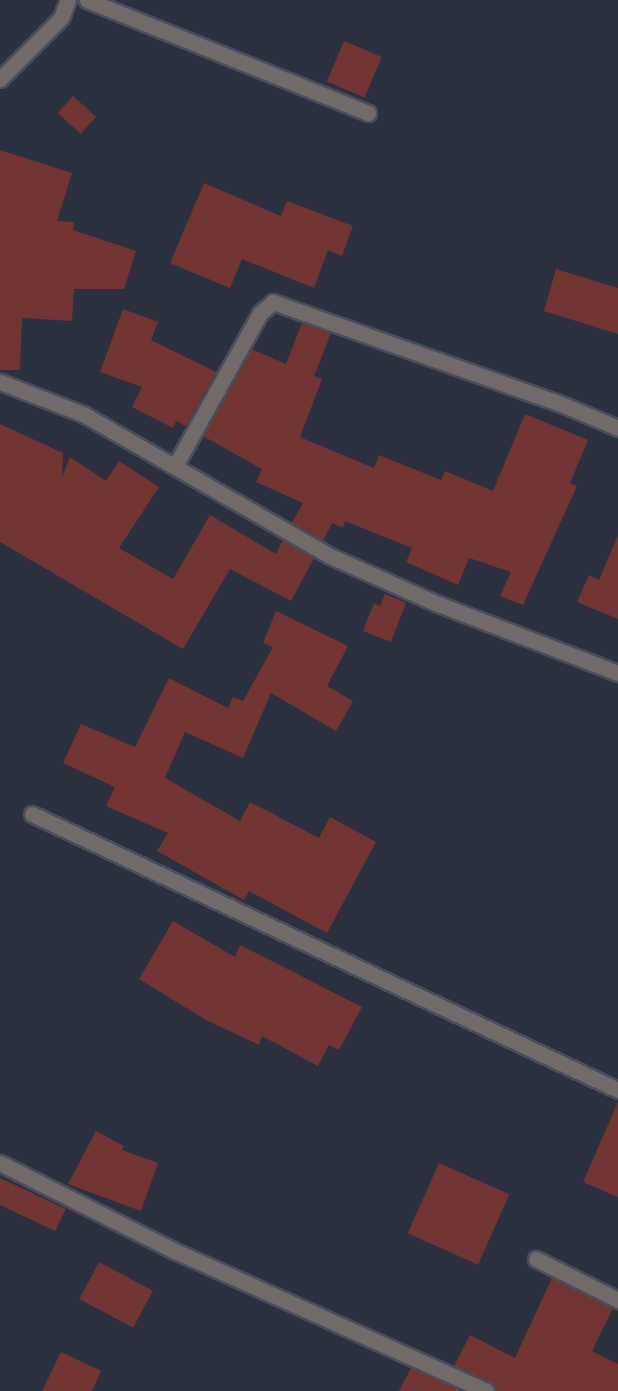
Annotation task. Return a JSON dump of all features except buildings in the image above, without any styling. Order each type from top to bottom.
[{"type":"street","points":[[0,79],[61,18],[69,0]]},
{"type":"street","points":[[87,0],[368,113]]},
{"type":"street","points":[[175,466],[260,313],[273,302],[537,395],[618,428]]},
{"type":"street","points":[[0,382],[83,414],[330,556],[438,604],[618,673]]},
{"type":"street","points":[[32,814],[618,1090]]},
{"type":"street","points":[[0,1163],[185,1256],[486,1391]]},
{"type":"street","points":[[536,1259],[618,1300]]}]
